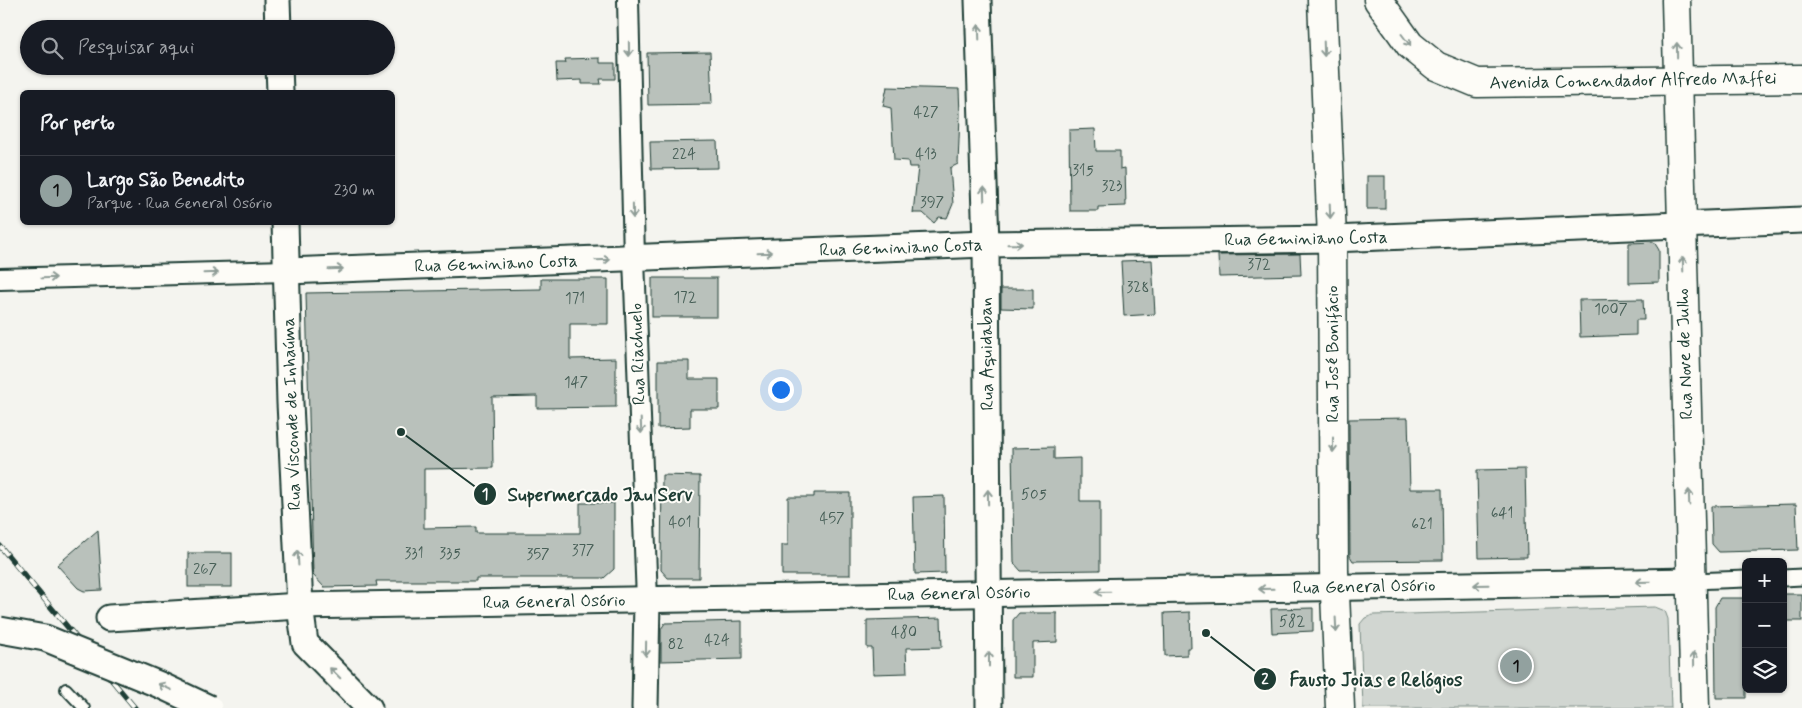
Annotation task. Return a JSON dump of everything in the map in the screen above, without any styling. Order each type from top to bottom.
[{"type":"main road","name":"Rua José Bonifácio","points":[[1322,0],[1332,239],[1335,588],[1340,708]]},
{"type":"main road","name":"Avenida Comendador Alfredo Maffei","points":[[1378,0],[1410,45],[1436,66],[1476,83],[1802,79]]},
{"type":"main road","name":"Rua Nove de Julho","points":[[1676,0],[1695,708]]},
{"type":"street","points":[[277,0],[278,20]]},
{"type":"street","name":"Rua Riachuelo","points":[[628,0],[634,259],[647,600],[645,708]]},
{"type":"street","name":"Rua Aquidaban","points":[[978,0],[986,244],[989,708]]},
{"type":"street","points":[[279,75],[280,90]]},
{"type":"street","name":"Rua Geminiano Costa","points":[[0,279],[634,259],[986,244],[1332,239],[1802,220]]},
{"type":"street","name":"Rua Visconde de Inhaúma","points":[[285,225],[290,403],[300,606],[305,643],[369,708]]},
{"type":"street","points":[[1787,578],[1802,577]]},
{"type":"street","name":"Rua General Osório","points":[[109,618],[300,606],[1742,579]]},
{"type":"street","points":[[0,630],[45,638],[160,685],[209,708]]},
{"type":"lane","points":[[66,689],[84,708]]},
{"type":"shaded area","points":[[1655,607],[1665,611],[1668,619],[1671,708],[1363,708],[1360,624],[1365,618],[1373,615]]},
{"type":"building","points":[[710,52],[712,104],[648,105],[647,53]]},
{"type":"building","points":[[600,58],[600,63],[615,63],[615,79],[600,79],[601,84],[582,84],[582,80],[557,81],[556,63],[566,63],[565,59]]},
{"type":"building","points":[[887,87],[959,89],[958,164],[950,168],[953,204],[947,218],[939,217],[934,223],[923,213],[913,213],[918,167],[909,167],[908,161],[894,160],[891,108],[883,106]]},
{"type":"building","points":[[1095,129],[1096,151],[1120,151],[1120,169],[1125,168],[1126,206],[1098,207],[1098,211],[1070,211],[1069,130]]},
{"type":"building","points":[[717,141],[718,168],[651,169],[650,142]]},
{"type":"building","points":[[1367,176],[1385,176],[1385,209],[1367,209]]},
{"type":"building","points":[[1654,242],[1659,250],[1659,282],[1629,283],[1629,243]]},
{"type":"building","points":[[1300,254],[1301,275],[1219,277],[1218,255]]},
{"type":"building","points":[[1152,260],[1155,314],[1124,316],[1121,261]]},
{"type":"building","points":[[652,278],[717,278],[717,317],[652,317]]},
{"type":"building","points":[[541,279],[608,279],[608,324],[570,324],[570,359],[616,358],[616,407],[537,408],[537,396],[492,397],[493,468],[424,469],[424,528],[476,527],[476,533],[580,533],[580,503],[614,503],[614,569],[604,578],[476,578],[476,581],[376,581],[377,586],[324,587],[313,575],[306,293],[541,289]]},
{"type":"building","points":[[1001,289],[1033,289],[1033,309],[1001,308]]},
{"type":"building","points":[[1643,299],[1644,320],[1636,320],[1636,335],[1580,337],[1579,300]]},
{"type":"building","points":[[658,361],[689,361],[689,379],[719,379],[719,409],[690,409],[690,427],[658,428]]},
{"type":"building","points":[[1408,418],[1410,489],[1442,489],[1443,560],[1353,561],[1350,556],[1349,419]]},
{"type":"building","points":[[1054,447],[1054,459],[1080,458],[1080,501],[1100,501],[1100,570],[1021,571],[1014,563],[1012,448]]},
{"type":"building","points":[[1525,469],[1527,557],[1479,558],[1477,470]]},
{"type":"building","points":[[662,475],[700,476],[699,578],[668,578],[661,570]]},
{"type":"building","points":[[814,493],[850,493],[850,575],[782,575],[782,545],[788,545],[788,497],[814,497]]},
{"type":"building","points":[[944,496],[945,573],[915,574],[913,497]]},
{"type":"building","points":[[1796,504],[1798,550],[1719,552],[1712,544],[1711,506]]},
{"type":"building","points":[[98,530],[102,590],[84,591],[78,588],[57,565]]},
{"type":"building","points":[[188,553],[232,553],[232,587],[188,587]]},
{"type":"building","points":[[1787,594],[1802,594],[1802,621],[1787,621]]},
{"type":"building","points":[[1720,598],[1742,598],[1742,693],[1746,693],[1746,698],[1716,698],[1715,607]]},
{"type":"building","points":[[1313,608],[1313,631],[1272,633],[1271,609]]},
{"type":"building","points":[[1190,612],[1191,648],[1187,648],[1187,655],[1165,656],[1164,613]]},
{"type":"building","points":[[1019,613],[1057,613],[1057,642],[1033,643],[1033,677],[1013,677],[1013,620]]},
{"type":"building","points":[[941,618],[942,647],[906,648],[907,673],[873,674],[872,648],[867,648],[867,620]]},
{"type":"building","points":[[742,621],[742,659],[661,661],[661,629],[665,623]]},
{"type":"railway","points":[[0,546],[135,708]]},
{"type":"place","name":"Supermercado Jau Serv","points":[[401,432]]},
{"type":"place","name":"Fausto Joias e Relógios","points":[[1206,633]]},
{"type":"place","name":"Largo São Benedito","points":[[1516,666]]}]
